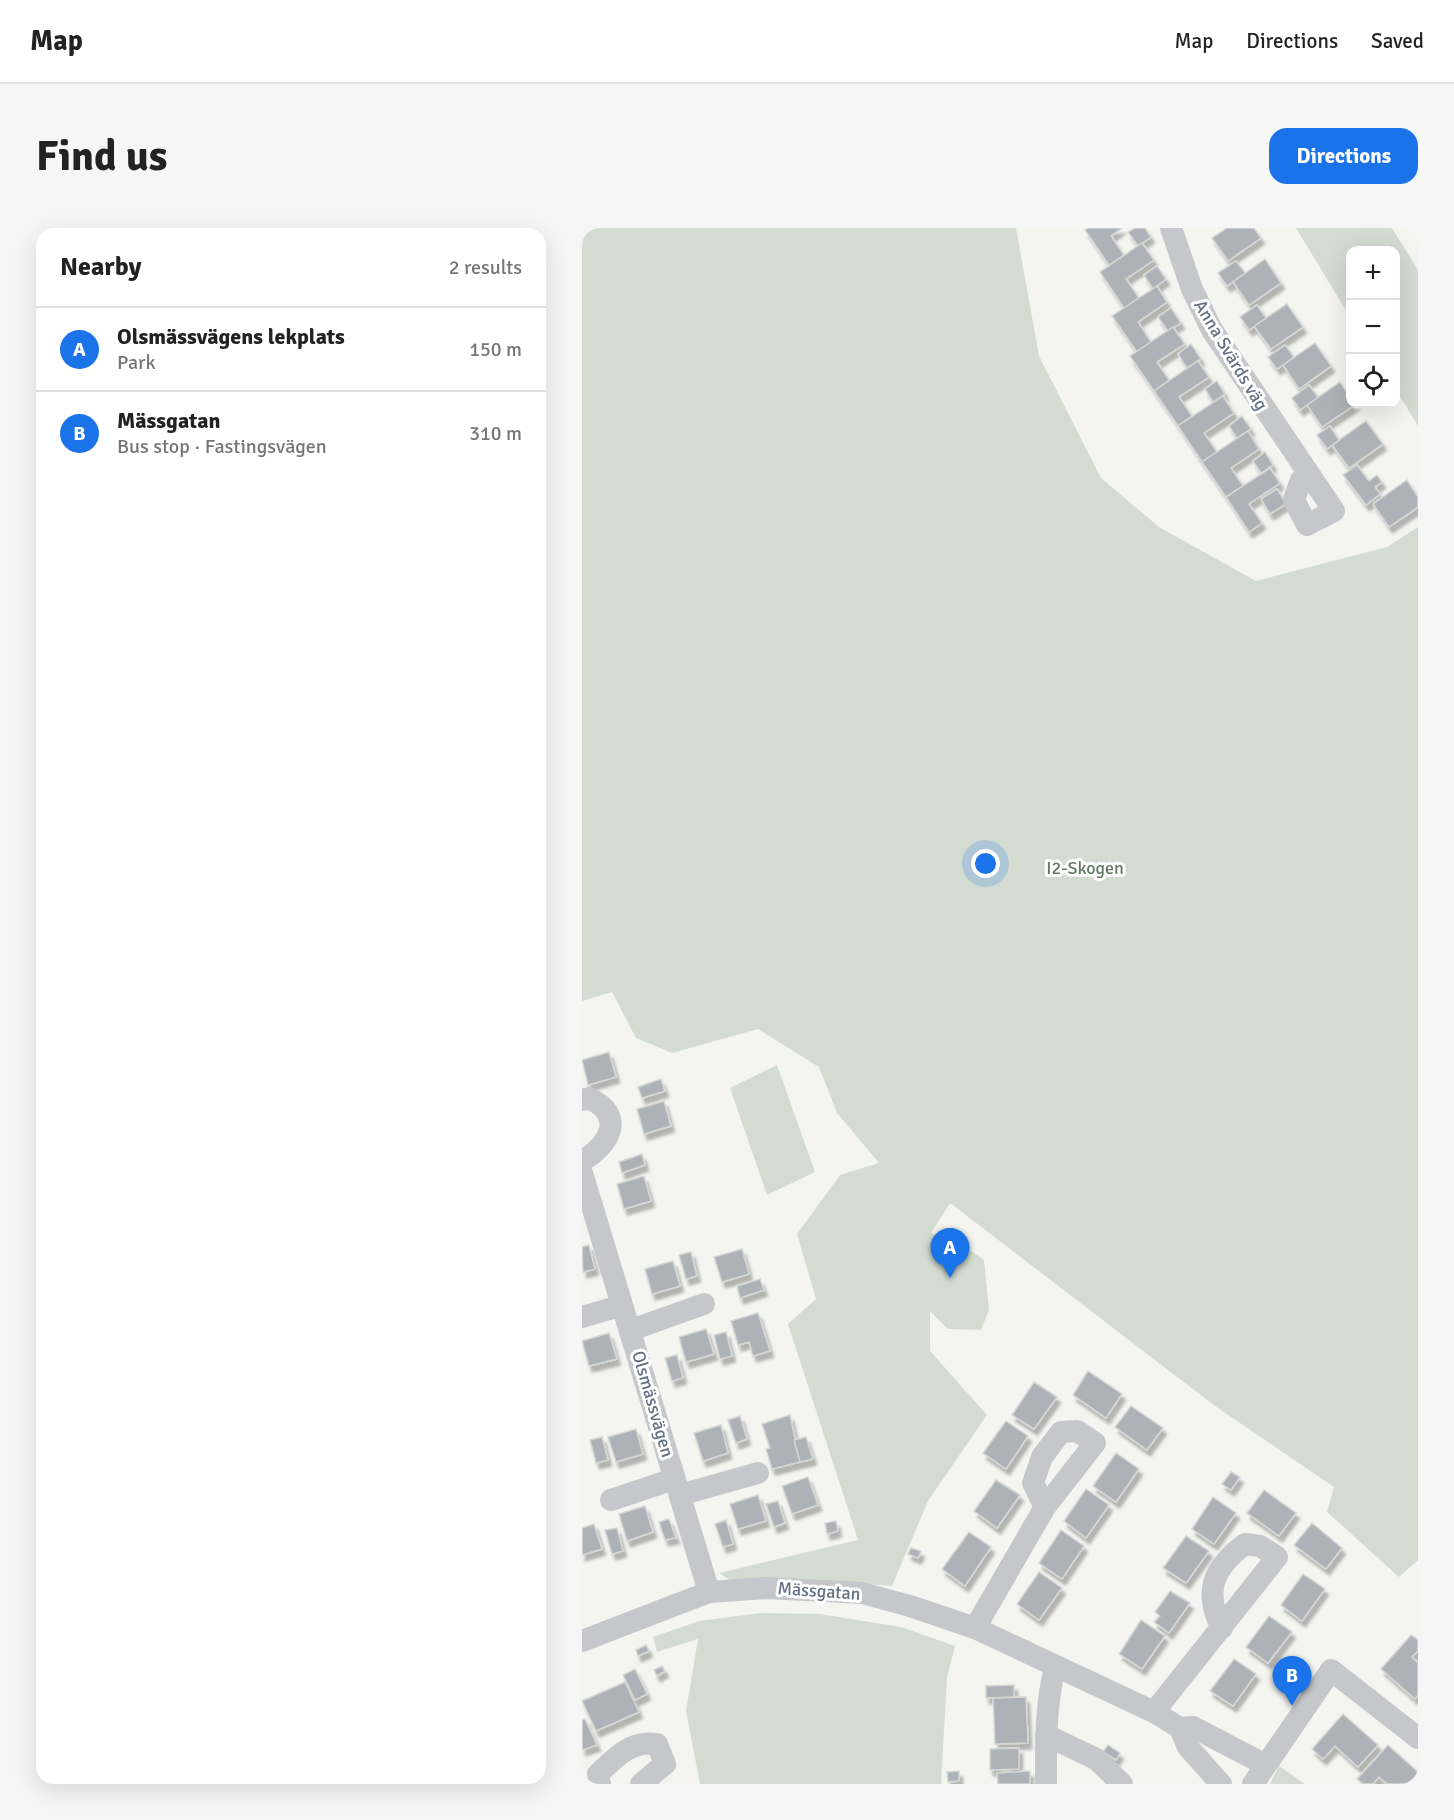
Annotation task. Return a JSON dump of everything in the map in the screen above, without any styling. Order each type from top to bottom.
[{"type":"street","name":"Anna Svärds väg","points":[[1171,228],[1192,289],[1212,330],[1308,474]]},
{"type":"street","points":[[582,1100],[589,1098],[603,1106],[611,1124],[609,1136],[601,1147],[582,1161]]},
{"type":"street","name":"Olsmässvägen","points":[[582,1173],[709,1592]]},
{"type":"street","name":"Olsmässvägen","points":[[631,1330],[704,1304]]},
{"type":"street","points":[[582,1317],[621,1306]]},
{"type":"street","name":"Olsmässvägen","points":[[611,1500],[758,1473]]},
{"type":"street","points":[[975,1628],[1045,1507]]},
{"type":"street","name":"Mässgatan","points":[[582,1641],[709,1592],[767,1588],[862,1593],[975,1628],[1055,1668],[1154,1712],[1180,1728],[1188,1747],[1221,1784]]},
{"type":"street","points":[[1154,1712],[1222,1628]]},
{"type":"street","points":[[1046,1784],[1046,1735],[1050,1687],[1055,1668]]},
{"type":"street","points":[[1253,1784],[1264,1764],[1331,1670],[1418,1738]]},
{"type":"street","name":"Mässgatan","points":[[1180,1728],[1193,1727],[1264,1764]]},
{"type":"street","points":[[1046,1735],[1096,1759],[1122,1784]]},
{"type":"street","points":[[600,1784],[598,1774],[625,1749],[644,1742],[657,1744],[665,1764],[641,1784]]},
{"type":"green space","name":"I2-Skogen","points":[[582,228],[1016,228],[1039,356],[1101,478],[1159,527],[1256,581],[1387,547],[1418,527],[1418,1560],[1399,1577],[1327,1512],[1334,1487],[1215,1406],[950,1203],[931,1233],[938,1236],[942,1231],[984,1260],[989,1310],[981,1330],[948,1329],[930,1311],[930,1351],[987,1415],[928,1501],[892,1586],[813,1580],[735,1583],[719,1573],[858,1540],[788,1324],[816,1299],[797,1234],[840,1175],[879,1163],[837,1113],[819,1067],[758,1029],[672,1053],[636,1038],[612,992],[582,1001]]},
{"type":"green space","points":[[1296,228],[1392,228],[1418,270],[1418,426],[1400,397],[1400,246],[1346,246],[1346,310]]},
{"type":"green space","points":[[777,1065],[815,1172],[767,1195],[730,1088]]},
{"type":"green space","points":[[761,1613],[820,1614],[901,1627],[955,1646],[947,1677],[941,1784],[700,1784],[686,1711],[698,1639],[657,1652],[653,1637],[699,1621]]},
{"type":"green space","points":[[1279,1766],[1305,1784],[1270,1784]]},
{"type":"building","points":[[1088,228],[1122,228],[1111,236],[1124,255],[1109,265],[1085,230]]},
{"type":"building","points":[[1135,228],[1145,228],[1151,237],[1138,246],[1128,232]]},
{"type":"building","points":[[1227,228],[1254,228],[1261,238],[1228,261],[1212,238]]},
{"type":"building","points":[[1142,243],[1154,260],[1126,279],[1139,298],[1124,308],[1100,272]]},
{"type":"building","points":[[1265,259],[1281,283],[1249,305],[1233,282]]},
{"type":"building","points":[[1236,261],[1245,273],[1227,286],[1218,273]]},
{"type":"building","points":[[1157,266],[1166,279],[1153,289],[1144,275]]},
{"type":"building","points":[[1157,286],[1167,302],[1138,322],[1151,342],[1137,352],[1112,316]]},
{"type":"building","points":[[1287,304],[1303,327],[1271,349],[1254,326]]},
{"type":"building","points":[[1257,305],[1266,318],[1249,330],[1240,317]]},
{"type":"building","points":[[1171,308],[1181,323],[1168,331],[1158,317]]},
{"type":"building","points":[[1173,327],[1185,344],[1157,362],[1169,380],[1154,391],[1130,356]]},
{"type":"building","points":[[1315,343],[1331,366],[1299,389],[1283,365]]},
{"type":"building","points":[[1191,344],[1201,359],[1187,368],[1178,354]]},
{"type":"building","points":[[1285,345],[1294,357],[1277,369],[1268,357]]},
{"type":"building","points":[[1198,361],[1209,377],[1179,397],[1192,416],[1178,426],[1154,391]]},
{"type":"building","points":[[1217,381],[1225,394],[1213,402],[1205,389]]},
{"type":"building","points":[[1340,382],[1346,391],[1346,408],[1350,408],[1322,427],[1307,405]]},
{"type":"building","points":[[1309,385],[1318,397],[1300,410],[1292,398]]},
{"type":"building","points":[[1223,396],[1234,413],[1204,433],[1217,452],[1202,462],[1178,426]]},
{"type":"building","points":[[1242,416],[1251,429],[1237,438],[1229,426]]},
{"type":"building","points":[[1366,421],[1383,444],[1349,468],[1332,445]]},
{"type":"building","points":[[1330,426],[1339,440],[1327,449],[1317,435]]},
{"type":"building","points":[[1248,431],[1259,449],[1231,468],[1243,486],[1226,497],[1202,462]]},
{"type":"building","points":[[1265,452],[1273,465],[1261,473],[1253,461]]},
{"type":"building","points":[[1357,465],[1369,481],[1377,475],[1382,482],[1375,487],[1380,494],[1366,505],[1343,475]]},
{"type":"building","points":[[1270,468],[1280,483],[1249,504],[1262,523],[1249,532],[1226,497]]},
{"type":"building","points":[[1407,480],[1418,497],[1418,507],[1389,527],[1373,504]]},
{"type":"building","points":[[1277,489],[1286,504],[1270,514],[1261,499]]},
{"type":"building","points":[[609,1052],[616,1077],[588,1085],[582,1060]]},
{"type":"building","points":[[661,1079],[665,1091],[642,1098],[638,1087]]},
{"type":"building","points":[[664,1101],[671,1126],[644,1134],[637,1109]]},
{"type":"building","points":[[642,1154],[645,1165],[622,1173],[619,1162]]},
{"type":"building","points":[[644,1176],[651,1201],[624,1209],[617,1184]]},
{"type":"building","points":[[589,1245],[595,1269],[583,1272],[582,1247]]},
{"type":"building","points":[[742,1249],[749,1274],[722,1282],[714,1257]]},
{"type":"building","points":[[691,1252],[697,1276],[686,1279],[679,1255]]},
{"type":"building","points":[[673,1261],[680,1286],[652,1294],[645,1269]]},
{"type":"building","points":[[760,1279],[764,1290],[740,1298],[737,1286]]},
{"type":"building","points":[[758,1313],[770,1351],[753,1356],[749,1342],[738,1345],[731,1321]]},
{"type":"building","points":[[706,1329],[714,1354],[686,1362],[679,1337]]},
{"type":"building","points":[[726,1332],[732,1356],[720,1359],[714,1335]]},
{"type":"building","points":[[609,1333],[617,1359],[589,1366],[582,1341]]},
{"type":"building","points":[[677,1355],[683,1378],[672,1381],[665,1358]]},
{"type":"building","points":[[1088,1371],[1122,1394],[1106,1418],[1073,1395]]},
{"type":"building","points":[[1034,1382],[1057,1397],[1034,1429],[1012,1415]]},
{"type":"building","points":[[1131,1406],[1163,1428],[1147,1450],[1115,1427]]},
{"type":"building","points":[[790,1415],[800,1462],[772,1469],[766,1449],[770,1448],[762,1424]]},
{"type":"building","points":[[740,1416],[747,1439],[736,1443],[728,1420]]},
{"type":"building","points":[[1006,1421],[1028,1436],[1006,1469],[983,1453]]},
{"type":"building","points":[[721,1425],[728,1453],[703,1461],[694,1433]]},
{"type":"building","points":[[636,1429],[643,1454],[616,1462],[608,1437]]},
{"type":"building","points":[[602,1437],[608,1460],[596,1463],[590,1440]]},
{"type":"building","points":[[806,1437],[813,1459],[800,1462],[794,1440]]},
{"type":"building","points":[[1116,1453],[1139,1469],[1116,1502],[1093,1486]]},
{"type":"building","points":[[1231,1472],[1240,1477],[1231,1490],[1222,1484]]},
{"type":"building","points":[[808,1477],[818,1505],[792,1514],[782,1486]]},
{"type":"building","points":[[996,1480],[1020,1495],[997,1528],[974,1511]]},
{"type":"building","points":[[1086,1489],[1109,1505],[1086,1538],[1064,1521]]},
{"type":"building","points":[[1264,1490],[1296,1513],[1279,1536],[1247,1513]]},
{"type":"building","points":[[758,1495],[766,1521],[738,1529],[730,1504]]},
{"type":"building","points":[[1213,1497],[1236,1513],[1214,1544],[1192,1529]]},
{"type":"building","points":[[778,1501],[785,1523],[774,1527],[766,1504]]},
{"type":"building","points":[[645,1506],[653,1532],[627,1541],[619,1514]]},
{"type":"building","points":[[669,1519],[676,1538],[665,1540],[659,1522]]},
{"type":"building","points":[[726,1520],[733,1544],[723,1547],[715,1524]]},
{"type":"building","points":[[836,1521],[838,1531],[827,1534],[825,1523]]},
{"type":"building","points":[[1312,1523],[1342,1548],[1326,1569],[1294,1545]]},
{"type":"building","points":[[594,1524],[602,1549],[582,1555],[582,1528]]},
{"type":"building","points":[[617,1528],[623,1551],[612,1554],[605,1530]]},
{"type":"building","points":[[1061,1530],[1084,1546],[1062,1579],[1039,1563]]},
{"type":"building","points":[[969,1532],[991,1547],[965,1586],[942,1569]]},
{"type":"building","points":[[1186,1536],[1209,1551],[1186,1583],[1163,1568]]},
{"type":"building","points":[[911,1548],[921,1551],[918,1558],[908,1554]]},
{"type":"building","points":[[1039,1572],[1062,1588],[1039,1620],[1017,1604]]},
{"type":"building","points":[[1303,1574],[1325,1589],[1302,1621],[1281,1605]]},
{"type":"building","points":[[1170,1591],[1190,1603],[1169,1633],[1154,1622],[1160,1616],[1155,1612]]},
{"type":"building","points":[[1269,1616],[1292,1632],[1268,1663],[1246,1647]]},
{"type":"building","points":[[1141,1620],[1165,1636],[1142,1669],[1119,1654]]},
{"type":"building","points":[[1411,1635],[1418,1640],[1418,1651],[1412,1657],[1418,1663],[1418,1695],[1415,1699],[1381,1669]]},
{"type":"building","points":[[646,1645],[649,1651],[638,1656],[636,1650]]},
{"type":"building","points":[[1234,1659],[1256,1674],[1233,1706],[1210,1691]]},
{"type":"building","points":[[662,1666],[665,1671],[657,1676],[654,1670]]},
{"type":"building","points":[[635,1669],[647,1694],[635,1700],[623,1675]]},
{"type":"building","points":[[625,1682],[639,1712],[596,1731],[582,1701]]},
{"type":"building","points":[[1014,1685],[1014,1697],[986,1698],[986,1686]]},
{"type":"building","points":[[1026,1697],[1028,1743],[995,1744],[993,1698]]},
{"type":"building","points":[[1343,1714],[1378,1745],[1358,1767],[1335,1746],[1323,1759],[1312,1749]]},
{"type":"building","points":[[585,1719],[597,1745],[582,1750],[582,1720]]},
{"type":"building","points":[[1108,1745],[1120,1753],[1116,1760],[1103,1752]]},
{"type":"building","points":[[1388,1745],[1418,1772],[1416,1784],[1387,1784],[1379,1777],[1373,1784],[1363,1784],[1357,1779]]},
{"type":"building","points":[[1019,1748],[1019,1769],[990,1770],[990,1749]]},
{"type":"building","points":[[959,1771],[959,1781],[948,1782],[947,1772]]},
{"type":"building","points":[[1030,1771],[1030,1784],[998,1784],[997,1773]]},
{"type":"place","name":"Olsmässvägens lekplats","points":[[950,1278]]},
{"type":"place","name":"Mässgatan","points":[[1292,1706]]}]
